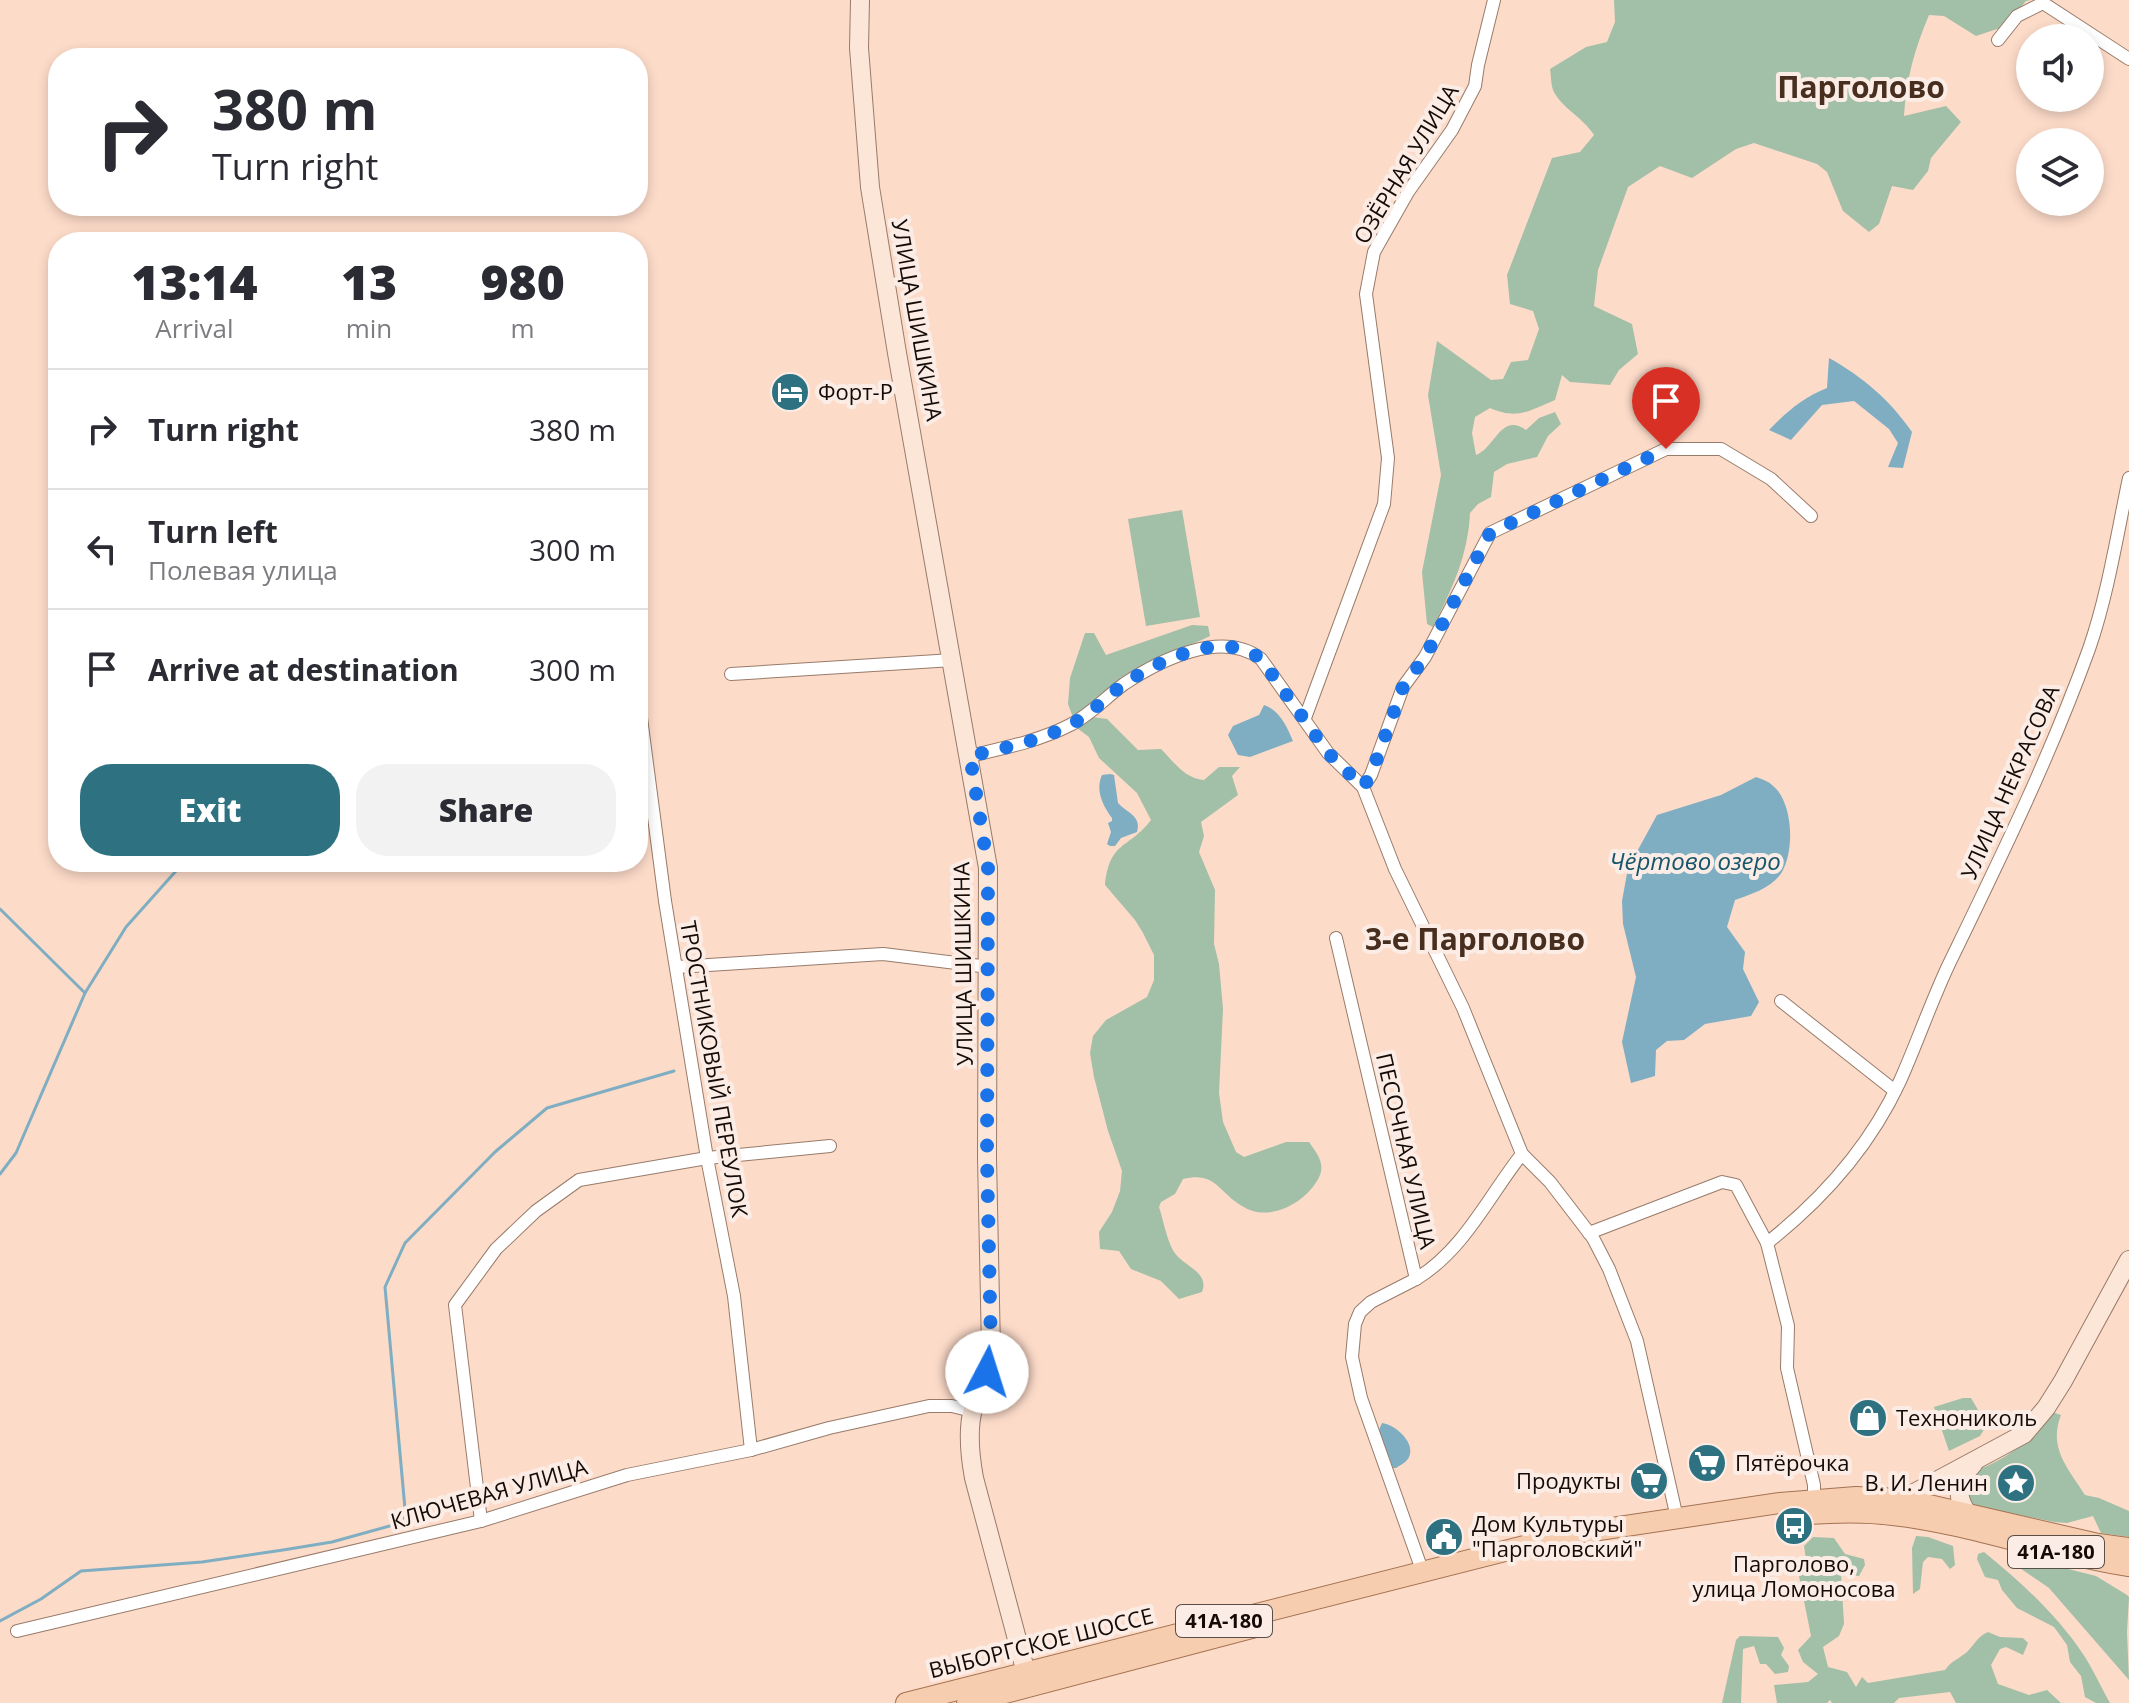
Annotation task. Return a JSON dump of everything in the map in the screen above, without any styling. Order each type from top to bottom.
[{"type":"main road","name":"ВЫБОРГСКОЕ ШОССЕ","points":[[967,1703],[1028,1679],[1422,1570],[1572,1534],[1677,1518],[1814,1500],[1856,1497],[1903,1499],[2085,1541],[2129,1548]]},
{"type":"main road","name":"ВЫБОРГСКОЕ ШОССЕ","points":[[906,1703],[1028,1679],[1576,1544],[1781,1515],[1856,1512],[1922,1519],[2057,1553],[2129,1566]]},
{"type":"street","name":"УЛИЦА ШИШКИНА","points":[[860,0],[859,48],[870,187],[988,868],[987,1158],[991,1349],[987,1372],[972,1411],[969,1451],[1028,1679]]},
{"type":"street","name":"ОЗЁРНАЯ УЛИЦА","points":[[1305,718],[1384,504],[1388,458],[1366,294],[1374,252],[1408,192],[1452,130],[1475,86],[1494,0]]},
{"type":"street","points":[[1998,40],[2017,16],[2043,3],[2129,59]]},
{"type":"street","points":[[1363,787],[1371,775],[1403,687],[1425,657],[1490,533],[1666,449],[1721,449],[1771,479],[1811,516]]},
{"type":"street","name":"УЛИЦА НЕКРАСОВА","points":[[1767,1243],[1802,1215],[1843,1172],[1895,1091],[1946,971],[2010,836],[2089,648],[2129,478]]},
{"type":"street","points":[[970,756],[1018,745],[1073,724],[1152,667],[1193,652],[1224,646],[1248,649],[1261,659],[1328,753],[1363,787],[1395,869],[1463,1008],[1522,1154],[1550,1182],[1589,1233],[1609,1269],[1637,1341],[1677,1518]]},
{"type":"street","points":[[731,674],[953,660]]},
{"type":"street","name":"ТРОСТНИКОВЫЙ ПЕРЕУЛОК","points":[[648,765],[707,1158],[734,1296],[751,1450]]},
{"type":"street","name":"ПЕСОЧНАЯ УЛИЦА","points":[[1336,938],[1416,1279],[1371,1302],[1360,1312],[1355,1324],[1352,1357],[1361,1398],[1422,1570]]},
{"type":"street","points":[[677,967],[883,954],[989,967]]},
{"type":"street","points":[[1781,1001],[1895,1091]]},
{"type":"street","points":[[481,1521],[455,1305],[496,1249],[536,1211],[579,1180],[707,1158],[830,1146]]},
{"type":"street","points":[[1416,1279],[1435,1268],[1452,1250],[1522,1154]]},
{"type":"street","points":[[1589,1233],[1722,1182],[1736,1185],[1767,1243],[1788,1326],[1787,1368],[1814,1485],[1814,1500]]},
{"type":"street","points":[[1903,1499],[2024,1434],[2046,1408],[2129,1260]]},
{"type":"street","name":"КЛЮЧЕВАЯ УЛИЦА","points":[[17,1631],[481,1521],[627,1475],[751,1450],[829,1428],[929,1406],[952,1406],[972,1411]]},
{"type":"street","points":[[1968,1514],[1959,1499],[1959,1486],[1965,1473],[1979,1458]]},
{"type":"green space","points":[[1614,0],[2031,0],[2026,1],[2003,27],[1976,36],[1944,16],[1929,15],[1912,64],[1904,116],[1946,106],[1961,122],[1931,158],[1928,171],[1913,190],[1892,186],[1879,224],[1869,232],[1843,211],[1827,172],[1817,164],[1754,143],[1736,149],[1692,178],[1660,166],[1628,187],[1598,270],[1594,306],[1632,324],[1638,354],[1619,370],[1610,385],[1570,382],[1562,375],[1555,400],[1516,414],[1490,408],[1475,417],[1472,433],[1476,455],[1510,425],[1526,430],[1539,418],[1555,412],[1561,424],[1548,436],[1537,457],[1507,464],[1494,472],[1491,497],[1470,513],[1469,529],[1453,586],[1433,627],[1427,624],[1422,572],[1441,475],[1428,395],[1437,341],[1491,380],[1503,379],[1511,362],[1528,360],[1539,329],[1533,311],[1510,304],[1507,275],[1552,158],[1580,152],[1594,135],[1557,96],[1552,88],[1550,69],[1586,47],[1607,42],[1615,22]]},
{"type":"green space","points":[[1182,510],[1200,617],[1146,626],[1128,519]]},
{"type":"green space","points":[[1192,625],[1208,626],[1210,636],[1125,676],[1098,699],[1088,713],[1092,717],[1107,719],[1138,750],[1161,749],[1180,769],[1197,779],[1204,780],[1219,767],[1240,767],[1232,776],[1238,795],[1201,822],[1204,836],[1199,852],[1215,890],[1214,944],[1223,1009],[1219,1093],[1223,1122],[1236,1152],[1244,1157],[1286,1142],[1309,1142],[1320,1160],[1321,1170],[1317,1181],[1303,1197],[1273,1212],[1252,1211],[1242,1206],[1210,1180],[1194,1177],[1183,1179],[1175,1194],[1161,1202],[1159,1207],[1174,1252],[1199,1274],[1203,1285],[1202,1292],[1179,1299],[1161,1281],[1131,1269],[1119,1251],[1100,1249],[1099,1232],[1112,1212],[1120,1191],[1122,1171],[1094,1077],[1090,1053],[1093,1036],[1106,1020],[1147,997],[1154,980],[1154,955],[1143,933],[1105,885],[1111,860],[1151,820],[1137,793],[1099,758],[1089,737],[1077,728],[1068,704],[1070,678],[1085,633],[1094,633],[1106,655]]},
{"type":"green space","points":[[1971,1398],[1987,1425],[1980,1436],[1949,1451],[1934,1407]]},
{"type":"green space","points":[[2052,1412],[2061,1415],[2058,1448],[2067,1467],[2085,1495],[2129,1511],[2129,1537],[2101,1533],[2093,1516],[2067,1523],[2054,1522],[1974,1506],[1965,1499],[1973,1472],[2017,1448]]},
{"type":"green space","points":[[1916,1536],[1953,1546],[1955,1565],[1950,1569],[1942,1559],[1928,1557],[1923,1562],[1920,1589],[1913,1594],[1912,1548]]},
{"type":"green space","points":[[1813,1537],[1834,1538],[1845,1554],[1864,1559],[1865,1565],[1859,1576],[1841,1574],[1844,1624],[1839,1636],[1823,1647],[1828,1667],[1847,1672],[1856,1687],[1862,1677],[1868,1683],[1945,1670],[1988,1632],[2000,1637],[2023,1638],[2028,1643],[2023,1655],[2006,1647],[2000,1649],[1991,1665],[1998,1684],[2029,1695],[2047,1690],[2061,1703],[1956,1703],[1950,1692],[1899,1698],[1894,1703],[1832,1703],[1830,1700],[1827,1703],[1777,1703],[1774,1685],[1808,1682],[1818,1674],[1803,1662],[1798,1650],[1811,1636],[1799,1576],[1806,1559],[1804,1546]]},
{"type":"green space","points":[[1984,1552],[2062,1626],[2087,1660],[2110,1703],[2096,1703],[2085,1697],[2081,1676],[2070,1662],[2067,1645],[2054,1627],[2017,1608],[1998,1580],[1985,1577],[1977,1559],[1978,1554]]},
{"type":"green space","points":[[2010,1557],[2096,1576],[2129,1597],[2129,1680],[2049,1588],[2011,1562]]},
{"type":"green space","points":[[1740,1636],[1778,1637],[1784,1648],[1781,1655],[1789,1666],[1788,1672],[1775,1674],[1766,1664],[1760,1664],[1754,1646],[1743,1649],[1741,1703],[1722,1703],[1736,1640]]},
{"type":"water","points":[[1829,358],[1875,390],[1912,432],[1903,468],[1888,467],[1898,443],[1889,429],[1854,401],[1822,405],[1791,440],[1769,430],[1796,406],[1827,388]]},
{"type":"water","points":[[1264,705],[1279,715],[1293,741],[1250,757],[1238,755],[1228,735],[1233,726],[1259,715]]},
{"type":"water","points":[[1102,775],[1114,775],[1118,803],[1136,818],[1138,827],[1137,832],[1121,838],[1115,846],[1107,844],[1111,832],[1108,823],[1112,818],[1100,792]]},
{"type":"water","name":"Чёртово озеро","points":[[1756,777],[1769,782],[1779,792],[1790,826],[1789,851],[1782,872],[1767,886],[1735,900],[1727,927],[1745,952],[1743,969],[1759,1002],[1751,1016],[1705,1024],[1684,1040],[1667,1041],[1656,1050],[1655,1076],[1631,1083],[1622,1042],[1636,977],[1623,924],[1622,901],[1628,868],[1657,815],[1721,795]]},
{"type":"water","points":[[1382,1423],[1399,1431],[1410,1447],[1408,1459],[1396,1468],[1393,1468],[1379,1430]]},
{"type":"waterway","points":[[0,1174],[16,1153],[85,993],[126,927],[175,872]]},
{"type":"waterway","points":[[0,909],[85,993]]},
{"type":"waterway","points":[[0,1621],[41,1599],[81,1571],[202,1562],[283,1550],[332,1542],[404,1522],[385,1287],[405,1243],[495,1152],[547,1108],[674,1071]]},
{"type":"place","name":"Форт-Р","points":[[790,392]]},
{"type":"place","name":"Технониколь","points":[[1868,1418]]},
{"type":"place","name":"Пятёрочка","points":[[1707,1463]]},
{"type":"place","name":"Продукты","points":[[1649,1481]]},
{"type":"place","name":"В. И. Ленин","points":[[2016,1483]]},
{"type":"place","name":"Парголово, улица Ломоносова","points":[[1794,1526]]},
{"type":"place","name":"Дом Культуры \"Парголовский\"","points":[[1444,1537]]},
{"type":"district","name":"Парголово","points":[[1861,88]]},
{"type":"district","name":"3-е Парголово","points":[[1475,940]]},
{"type":"route","points":[[987,1372],[991,1349],[987,1158],[988,868],[970,756],[1018,745],[1073,724],[1152,667],[1193,652],[1224,646],[1248,649],[1261,659],[1328,753],[1363,787],[1371,775],[1403,687],[1425,657],[1490,533],[1666,449]]}]
